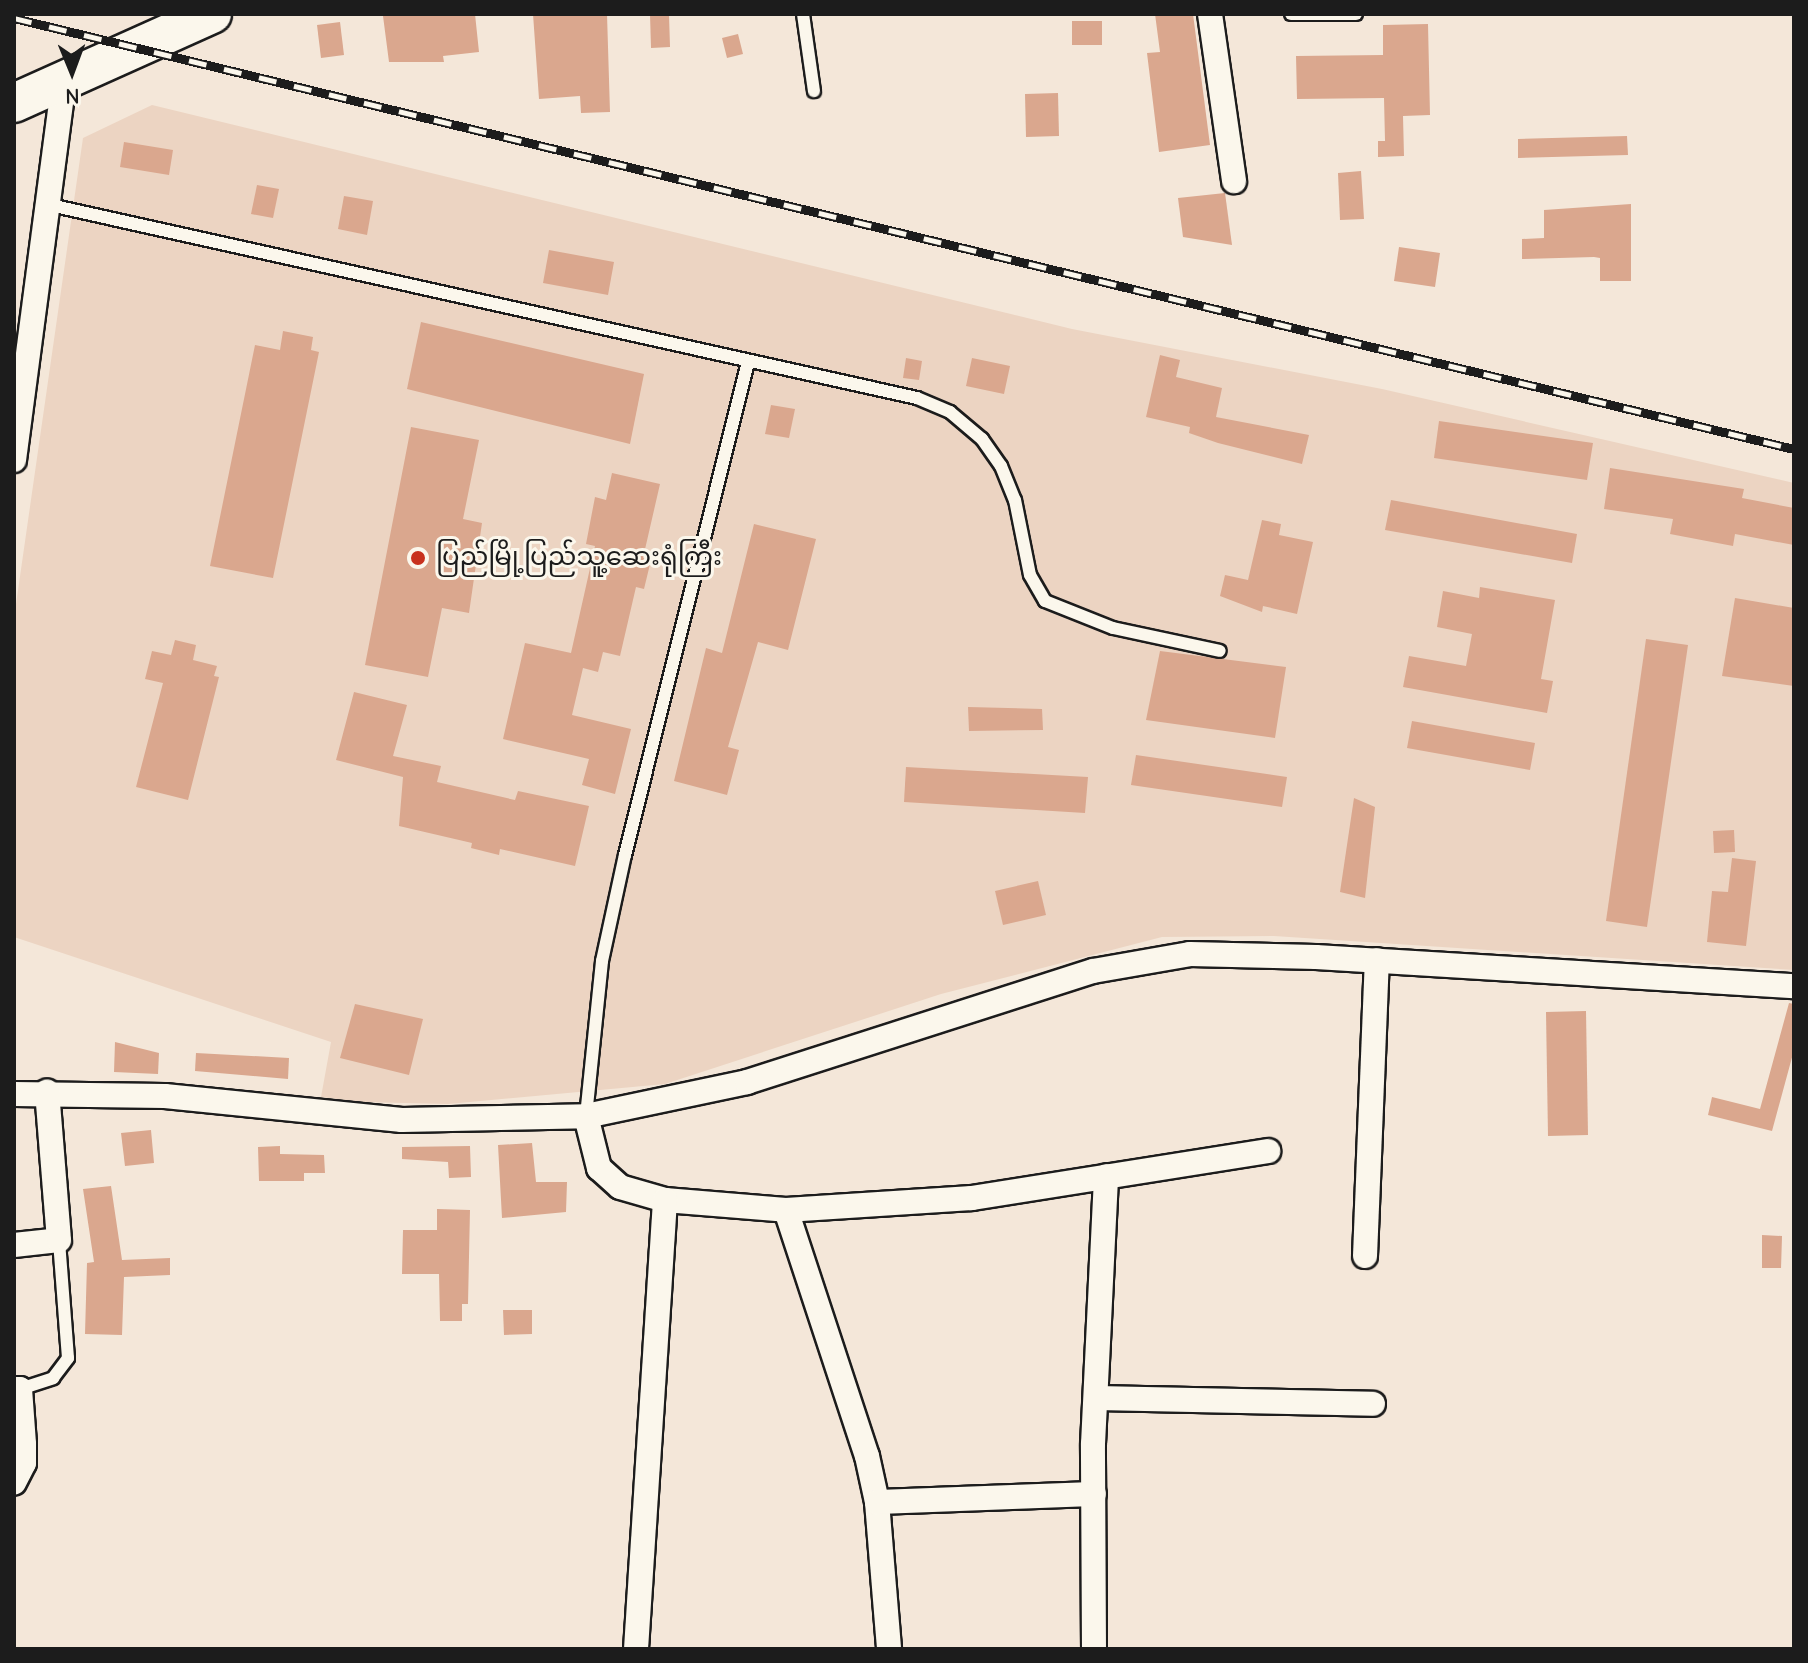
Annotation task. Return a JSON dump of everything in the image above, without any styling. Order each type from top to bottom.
[{"type":"main road","points":[[14,103],[212,14]]},
{"type":"street","points":[[1210,14],[1234,181]]},
{"type":"street","points":[[14,460],[64,81]]},
{"type":"street","points":[[14,1094],[47,1091],[165,1096],[402,1120],[586,1116],[747,1082],[1141,959],[1243,953],[1794,986]]},
{"type":"street","points":[[1365,1256],[1377,960]]},
{"type":"street","points":[[14,1245],[59,1240],[47,1091]]},
{"type":"street","points":[[586,1116],[592,1151],[609,1181],[638,1195],[786,1210],[898,1206],[1268,1151]]},
{"type":"street","points":[[1094,1649],[1094,1494],[1106,1176]]},
{"type":"street","points":[[636,1649],[665,1200]]},
{"type":"street","points":[[786,1210],[850,1399],[877,1502],[889,1649]]},
{"type":"street","points":[[14,1483],[24,1463],[17,1389]]},
{"type":"street","points":[[1097,1398],[1373,1404]]},
{"type":"street","points":[[877,1502],[1094,1494]]},
{"type":"lane","points":[[803,14],[814,91]]},
{"type":"lane","points":[[1291,14],[1356,14]]},
{"type":"lane","points":[[50,205],[748,362],[874,387],[950,412],[982,439],[1001,466],[1015,500],[1035,591],[1045,601],[1113,628],[1220,651]]},
{"type":"lane","points":[[586,1116],[602,961],[618,886],[748,362]]},
{"type":"lane","points":[[17,1389],[53,1378],[68,1358],[59,1240]]},
{"type":"shaded area","points":[[152,105],[1072,329],[1382,389],[1794,483],[1794,970],[1274,936],[1162,937],[941,994],[665,1084],[448,1104],[361,1102],[321,1097],[331,1042],[14,937],[14,618],[83,138]]},
{"type":"building","points":[[475,14],[479,52],[443,56],[444,62],[389,62],[383,16]]},
{"type":"building","points":[[533,14],[607,14],[610,112],[581,113],[580,96],[539,99]]},
{"type":"building","points":[[650,14],[669,14],[670,47],[651,48]]},
{"type":"building","points":[[1155,14],[1193,14],[1210,145],[1159,152],[1147,53],[1160,52]]},
{"type":"building","points":[[1072,21],[1102,21],[1102,45],[1072,45]]},
{"type":"building","points":[[340,22],[344,55],[321,58],[317,25]]},
{"type":"building","points":[[1428,24],[1430,115],[1403,116],[1404,156],[1378,157],[1378,141],[1385,141],[1384,98],[1297,99],[1296,56],[1383,55],[1383,25]]},
{"type":"building","points":[[738,34],[743,54],[727,58],[722,38]]},
{"type":"building","points":[[1058,93],[1059,136],[1026,137],[1025,94]]},
{"type":"building","points":[[1627,136],[1628,155],[1518,158],[1518,139]]},
{"type":"building","points":[[124,142],[173,150],[169,175],[120,167]]},
{"type":"building","points":[[1361,171],[1364,219],[1340,220],[1338,173]]},
{"type":"building","points":[[257,185],[279,189],[273,218],[251,214]]},
{"type":"building","points":[[1225,193],[1232,245],[1183,237],[1178,198]]},
{"type":"building","points":[[344,196],[373,201],[367,235],[338,229]]},
{"type":"building","points":[[1631,204],[1631,281],[1600,281],[1600,258],[1522,259],[1522,239],[1544,238],[1544,210]]},
{"type":"building","points":[[1399,247],[1440,253],[1435,287],[1394,281]]},
{"type":"building","points":[[549,250],[614,262],[608,295],[543,283]]},
{"type":"building","points":[[421,322],[644,374],[630,444],[407,389]]},
{"type":"building","points":[[283,331],[313,337],[311,350],[319,352],[273,578],[210,566],[255,345],[280,350]]},
{"type":"building","points":[[1160,355],[1180,360],[1176,377],[1222,388],[1216,417],[1309,435],[1302,464],[1218,443],[1189,433],[1190,427],[1146,417]]},
{"type":"building","points":[[906,358],[922,361],[919,380],[903,378]]},
{"type":"building","points":[[972,358],[1010,366],[1004,394],[966,386]]},
{"type":"building","points":[[771,405],[795,409],[789,438],[765,434]]},
{"type":"building","points":[[1439,421],[1593,443],[1587,480],[1434,458]]},
{"type":"building","points":[[411,427],[479,440],[463,519],[482,523],[469,613],[442,608],[428,677],[365,665]]},
{"type":"building","points":[[1610,468],[1744,489],[1742,498],[1794,508],[1794,545],[1735,534],[1733,546],[1670,534],[1673,519],[1604,509]]},
{"type":"building","points":[[612,473],[660,484],[643,558],[651,560],[644,589],[636,587],[620,656],[603,652],[598,672],[583,668],[572,715],[631,729],[615,794],[582,785],[589,759],[503,739],[525,643],[571,653],[595,546],[586,544],[595,497],[606,500]]},
{"type":"building","points":[[1391,500],[1577,534],[1572,563],[1385,530]]},
{"type":"building","points":[[1262,520],[1281,524],[1279,535],[1313,542],[1297,614],[1263,606],[1262,612],[1220,596],[1225,575],[1248,580]]},
{"type":"building","points":[[754,524],[816,539],[788,650],[758,642],[728,747],[739,750],[727,795],[674,781],[706,648],[722,653]]},
{"type":"building","points":[[1480,587],[1555,600],[1541,679],[1553,681],[1547,713],[1403,687],[1409,656],[1466,666],[1472,634],[1437,627],[1443,591],[1479,598]]},
{"type":"building","points":[[1735,598],[1794,608],[1794,686],[1722,676]]},
{"type":"building","points":[[1646,639],[1688,645],[1647,927],[1606,921]]},
{"type":"building","points":[[175,640],[196,645],[193,660],[217,666],[214,676],[219,677],[188,800],[136,787],[163,683],[145,679],[152,651],[171,655]]},
{"type":"building","points":[[1160,651],[1286,667],[1275,738],[1146,720]]},
{"type":"building","points":[[354,692],[407,705],[393,756],[441,766],[437,782],[515,800],[518,791],[589,806],[575,866],[500,849],[499,855],[471,848],[472,843],[399,826],[403,777],[336,760]]},
{"type":"building","points":[[968,707],[1042,709],[1043,730],[969,731]]},
{"type":"building","points":[[1412,721],[1535,743],[1530,770],[1407,748]]},
{"type":"building","points":[[1136,755],[1287,777],[1282,807],[1131,785]]},
{"type":"building","points":[[906,767],[1088,777],[1085,813],[904,802]]},
{"type":"building","points":[[1354,798],[1375,807],[1365,898],[1340,892]]},
{"type":"building","points":[[1734,830],[1735,852],[1714,853],[1713,831]]},
{"type":"building","points":[[1732,858],[1756,861],[1746,946],[1707,942],[1712,891],[1728,892]]},
{"type":"building","points":[[1038,881],[1046,915],[1003,925],[995,891]]},
{"type":"building","points":[[1789,1003],[1794,1004],[1794,1050],[1772,1131],[1708,1115],[1712,1097],[1760,1109]]},
{"type":"building","points":[[355,1004],[423,1019],[409,1075],[340,1058]]},
{"type":"building","points":[[1586,1011],[1588,1135],[1548,1136],[1546,1012]]},
{"type":"building","points":[[115,1042],[159,1053],[158,1074],[114,1072]]},
{"type":"building","points":[[196,1053],[289,1058],[288,1079],[195,1071]]},
{"type":"building","points":[[151,1130],[154,1163],[125,1166],[121,1133]]},
{"type":"building","points":[[532,1143],[536,1182],[567,1182],[566,1212],[502,1218],[498,1145]]},
{"type":"building","points":[[280,1146],[280,1154],[324,1155],[325,1173],[304,1173],[304,1181],[259,1181],[258,1147]]},
{"type":"building","points":[[470,1146],[471,1177],[449,1178],[448,1162],[402,1159],[402,1147]]},
{"type":"building","points":[[111,1186],[122,1260],[170,1258],[170,1275],[124,1277],[122,1335],[85,1334],[87,1263],[94,1262],[83,1189]]},
{"type":"building","points":[[437,1209],[470,1210],[468,1304],[462,1304],[462,1321],[440,1321],[439,1274],[402,1274],[403,1230],[437,1230]]},
{"type":"building","points":[[1762,1235],[1782,1236],[1781,1268],[1762,1268]]},
{"type":"building","points":[[503,1310],[532,1310],[532,1334],[504,1335]]},
{"type":"railway","points":[[14,18],[1794,449]]},
{"type":"place","name":"ပြည်မြို့ပြည်သူ့ဆေးရုံကြီး","points":[[418,558]]}]
